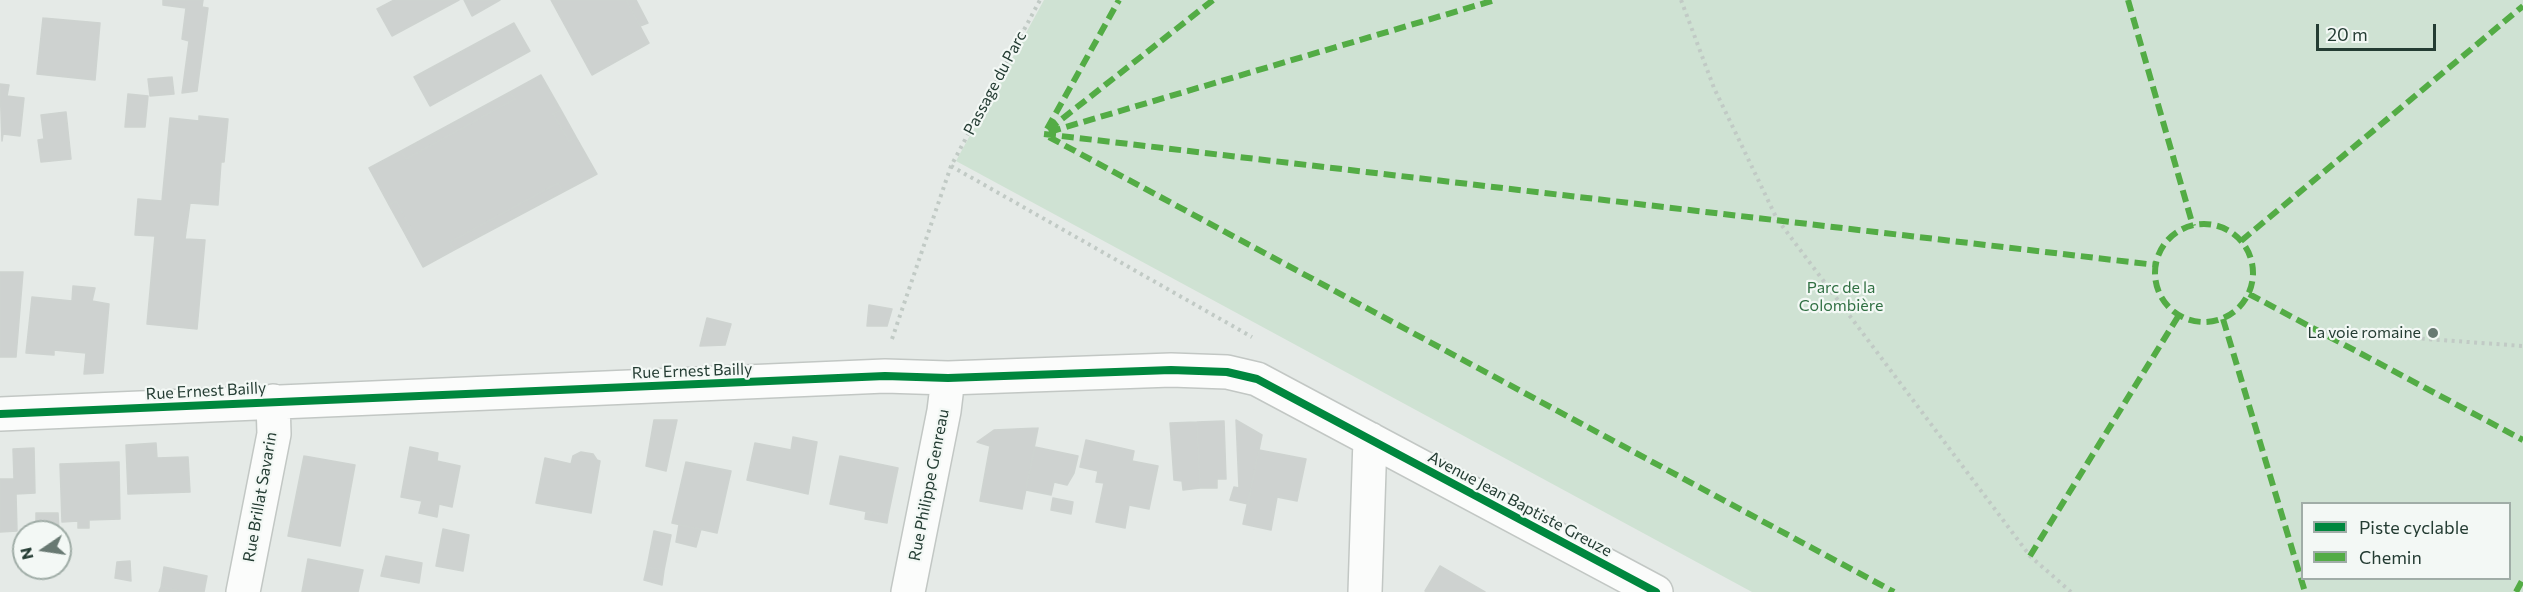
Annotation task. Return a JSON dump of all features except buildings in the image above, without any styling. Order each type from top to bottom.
[{"type":"street","name":"Rue Ernest Bailly","points":[[0,414],[885,376],[948,378],[1171,370],[1227,372],[1257,379],[1370,439]]},
{"type":"street","name":"Rue Philippe Genreau","points":[[908,592],[944,411],[948,378]]},
{"type":"street","name":"Rue Brillat Savarin","points":[[243,592],[274,434],[273,401]]},
{"type":"street","points":[[1365,592],[1370,439]]},
{"type":"street","name":"Avenue Jean Baptiste Greuze","points":[[1370,439],[1656,592]]},
{"type":"path","points":[[1681,0],[1714,88],[1778,219],[2031,556],[2071,592]]},
{"type":"path","points":[[951,166],[1231,323],[1270,350],[1257,379]]},
{"type":"path","points":[[2317,331],[2523,346]]},
{"type":"green space","name":"Parc de la Colombière","points":[[1044,0],[2523,0],[2523,592],[1752,592],[956,161]]},
{"type":"marked path","points":[[1047,129],[1119,0]]},
{"type":"marked path","points":[[1048,130],[1213,0]]},
{"type":"marked path","points":[[1049,132],[1495,0]]},
{"type":"marked path","points":[[2128,0],[2193,226]]},
{"type":"marked path","points":[[2241,241],[2523,6]]},
{"type":"marked path","points":[[1044,134],[2156,265]]},
{"type":"marked path","points":[[1049,137],[1894,592]]},
{"type":"marked path","points":[[2204,224],[2214,225],[2231,232],[2245,246],[2252,263],[2253,273],[2252,283],[2245,300],[2231,314],[2214,321],[2204,322],[2194,321],[2177,314],[2163,300],[2156,283],[2155,273],[2156,263],[2163,246],[2177,232],[2194,225],[2204,224]]},
{"type":"marked path","points":[[2249,294],[2523,440]]},
{"type":"marked path","points":[[2030,556],[2179,315]]},
{"type":"marked path","points":[[2223,319],[2301,579]]},
{"type":"marked path","points":[[2516,592],[2523,579]]},
{"type":"marked path","points":[[2301,580],[2305,592]]},
{"type":"cycle path","points":[[0,414],[885,376],[948,378],[1171,370],[1227,372],[1257,379],[1656,592]]},
{"type":"place","name":"La voie romaine","points":[[2433,333]]}]
